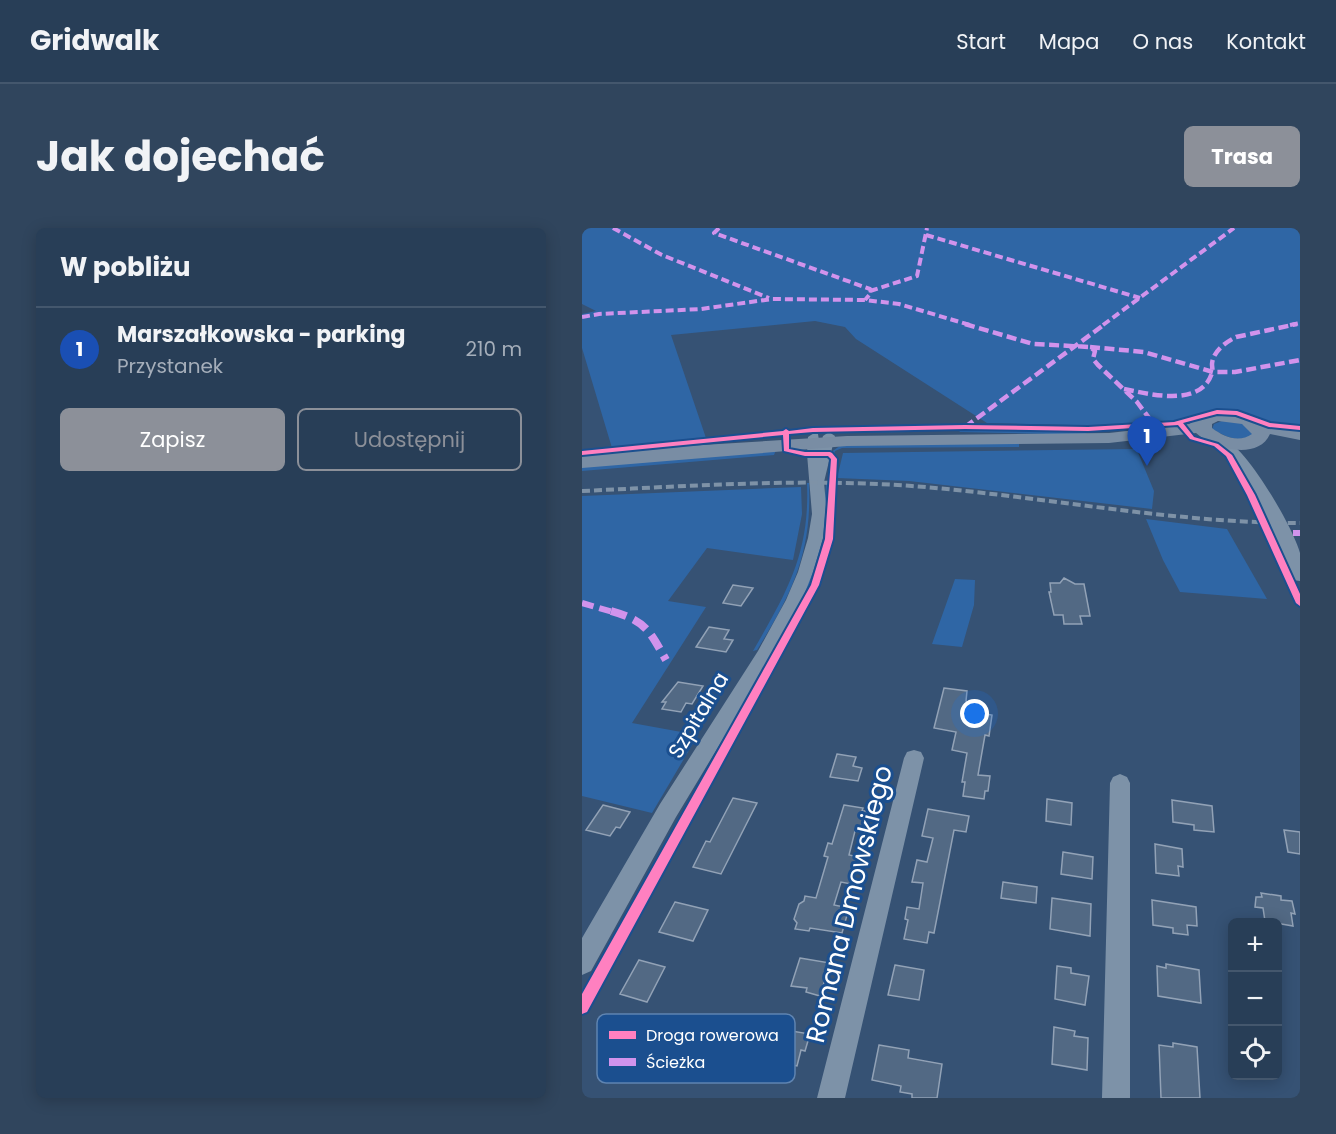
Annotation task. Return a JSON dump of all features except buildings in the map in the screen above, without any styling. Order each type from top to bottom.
[{"type":"main road","points":[[1212,434],[1209,418],[1225,416],[1243,419],[1256,436]]},
{"type":"main road","points":[[582,462],[821,439],[1212,434],[1239,444],[1256,436],[1300,437]]},
{"type":"street","points":[[1212,434],[1235,452],[1259,490],[1300,575]]},
{"type":"street","points":[[1256,436],[1248,451],[1259,490]]},
{"type":"street","name":"Szpitalna","points":[[582,962],[694,766],[780,625],[801,583],[815,544],[819,512],[817,482],[821,439]]},
{"type":"street","name":"Romana Dmowskiego","points":[[831,1098],[914,758]]},
{"type":"street","points":[[1116,1098],[1120,783]]},
{"type":"shaded area","points":[[582,228],[1300,228],[1300,427],[1274,424],[1236,412],[1218,411],[1204,413],[1181,422],[1118,426],[987,423],[856,339],[845,327],[815,321],[671,335],[706,438],[612,448],[582,348],[582,314],[596,311],[582,304]]},
{"type":"shaded area","points":[[1222,421],[1241,423],[1252,431],[1252,435],[1237,439],[1212,429],[1214,424]]},
{"type":"shaded area","points":[[914,428],[912,432],[824,433],[824,430]]},
{"type":"shaded area","points":[[957,428],[1085,430],[1087,435],[960,432]]},
{"type":"shaded area","points":[[1019,443],[1019,447],[842,448],[834,454],[830,453],[841,445]]},
{"type":"shaded area","points":[[776,450],[774,455],[582,471],[582,465]]},
{"type":"shaded area","points":[[1137,450],[1154,491],[1152,509],[909,481],[837,478],[843,453]]},
{"type":"shaded area","points":[[807,483],[809,483],[809,508],[807,530],[798,571],[781,609],[757,650],[753,651],[794,571],[805,530]]},
{"type":"shaded area","points":[[826,483],[825,522],[813,575],[799,610],[773,655],[824,518]]},
{"type":"shaded area","points":[[801,487],[802,514],[793,560],[707,548],[668,601],[706,607],[632,723],[698,735],[652,813],[582,796],[582,496]]},
{"type":"shaded area","points":[[1146,519],[1227,529],[1267,599],[1180,592],[1163,560]]},
{"type":"shaded area","points":[[955,579],[975,580],[974,605],[962,647],[932,644]]},
{"type":"railway","points":[[582,491],[747,484],[871,484],[961,490],[1202,519],[1300,523]]},
{"type":"marked path","points":[[613,228],[662,255],[769,298]]},
{"type":"marked path","points":[[719,228],[714,233],[870,289],[871,293],[865,300]]},
{"type":"marked path","points":[[870,291],[917,276],[927,228]]},
{"type":"marked path","points":[[965,427],[1234,228]]},
{"type":"marked path","points":[[926,235],[1140,298]]},
{"type":"marked path","points":[[582,317],[599,314],[701,309],[772,299],[865,300],[899,304],[1033,344],[1090,347],[1095,351],[1093,359],[1137,402],[1155,426]]},
{"type":"marked path","points":[[1124,389],[1161,396],[1185,395],[1196,391],[1205,384],[1213,372],[1212,364],[1215,355],[1228,342],[1236,337],[1300,323]]},
{"type":"marked path","points":[[1090,347],[1144,352],[1213,372],[1235,372],[1300,360]]},
{"type":"marked path","points":[[1293,533],[1300,533]]},
{"type":"marked path","points":[[582,603],[627,616],[648,628],[666,660]]},
{"type":"cycle path","points":[[582,453],[813,430],[965,427],[1088,429],[1174,424],[1217,412],[1237,413],[1269,425],[1300,428]]},
{"type":"cycle path","points":[[1180,424],[1192,438],[1216,445],[1229,455],[1251,495],[1300,603]]},
{"type":"cycle path","points":[[582,1007],[815,585],[829,539],[834,459],[830,454],[805,454],[786,450],[786,431]]},
{"type":"place","name":"Marszałkowska - parking","points":[[1147,466]]}]
